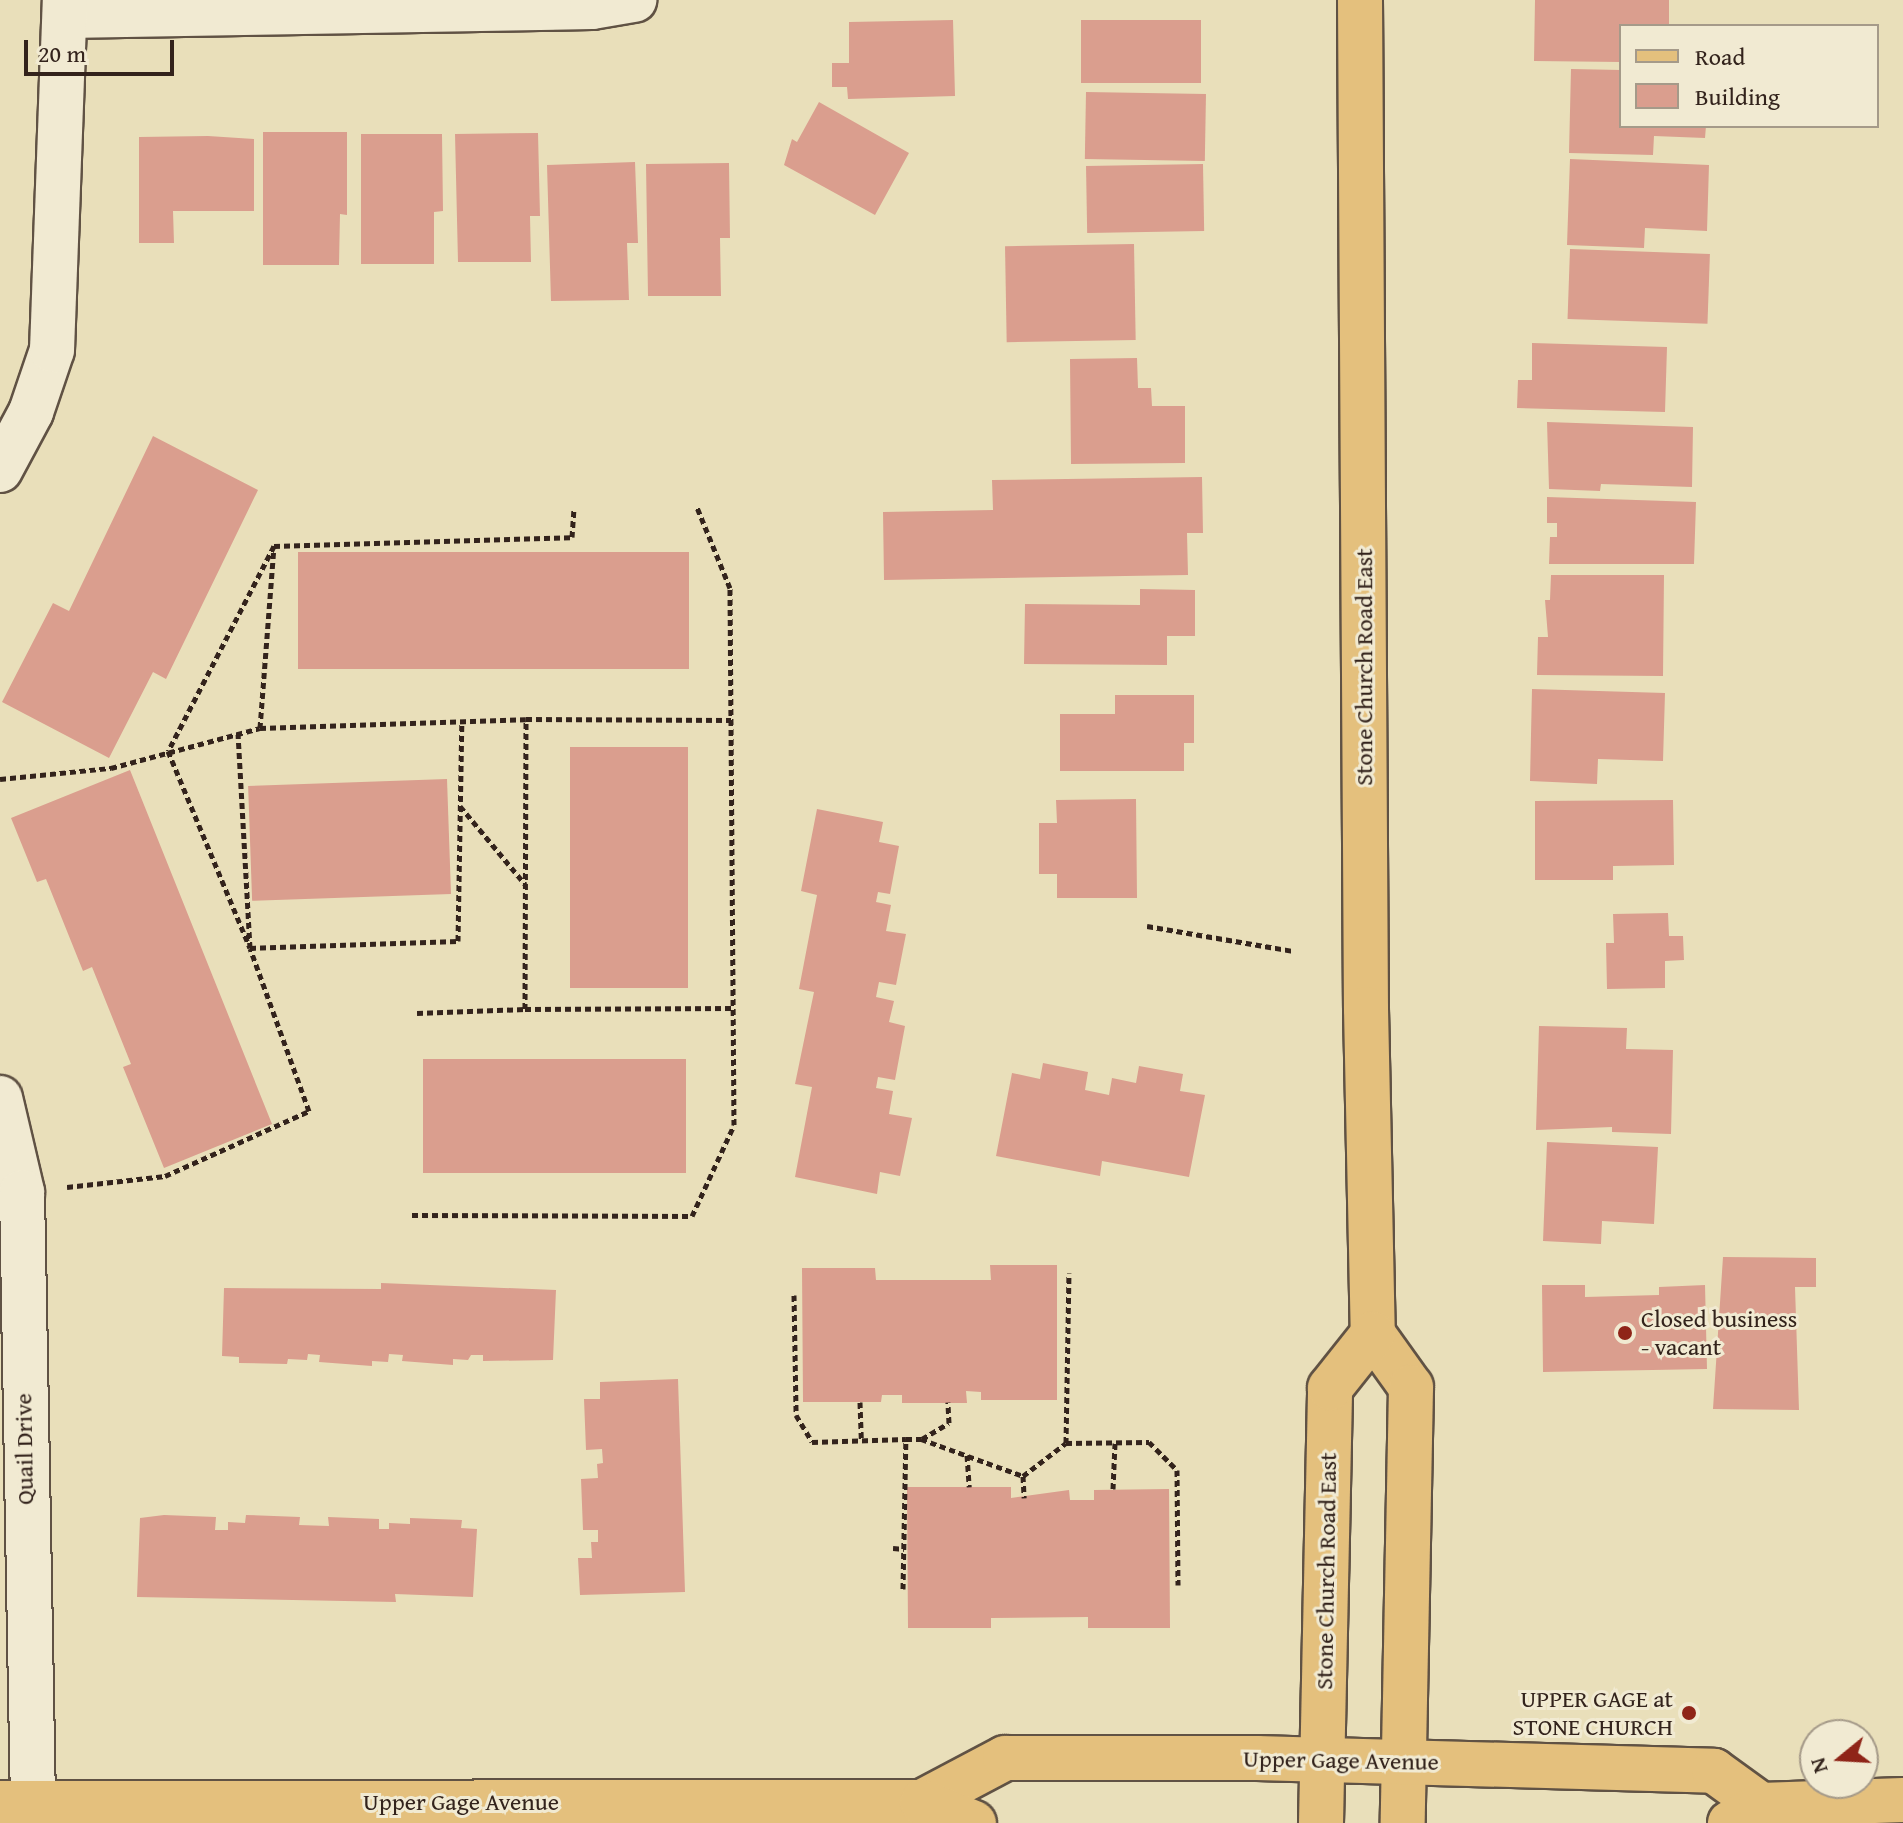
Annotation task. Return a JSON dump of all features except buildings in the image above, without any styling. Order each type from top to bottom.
[{"type":"main road","name":"Stone Church Road East","points":[[1321,1823],[1330,1388],[1373,1334],[1366,1009],[1360,0]]},
{"type":"main road","points":[[1373,1334],[1411,1387],[1403,1823]]},
{"type":"main road","name":"Upper Gage Avenue","points":[[922,1802],[1005,1758],[1321,1759],[1714,1771],[1745,1814],[1903,1800]]},
{"type":"main road","name":"Upper Gage Avenue","points":[[16,1804],[922,1802],[974,1823]]},
{"type":"street","points":[[0,470],[31,412],[52,350],[58,294],[61,25],[66,8],[592,7],[634,0]]},
{"type":"street","name":"Quail Drive","points":[[0,1098],[22,1192],[16,1804]]},
{"type":"path","points":[[412,1215],[692,1216],[734,1125],[730,588],[697,507]]},
{"type":"path","points":[[274,546],[572,537],[574,509]]},
{"type":"path","points":[[260,728],[274,546]]},
{"type":"path","points":[[22,1192],[165,1176],[309,1111],[250,948],[168,751],[274,546]]},
{"type":"path","points":[[0,779],[111,768],[260,728],[526,719],[731,720]]},
{"type":"path","points":[[525,1009],[526,719]]},
{"type":"path","points":[[250,948],[458,941],[462,721]]},
{"type":"path","points":[[238,734],[250,948]]},
{"type":"path","points":[[460,806],[525,884]]},
{"type":"path","points":[[1147,926],[1294,951]]},
{"type":"path","points":[[417,1013],[733,1008]]},
{"type":"path","points":[[1066,1443],[1069,1273]]},
{"type":"path","points":[[794,1295],[796,1415],[812,1442],[921,1439],[1023,1476]]},
{"type":"path","points":[[1067,1349],[1077,1348]]},
{"type":"path","points":[[860,1402],[861,1440]]},
{"type":"path","points":[[921,1439],[949,1423],[948,1402]]},
{"type":"path","points":[[903,1589],[906,1439]]},
{"type":"path","points":[[1023,1476],[1066,1443],[1149,1442],[1177,1470],[1178,1585]]},
{"type":"path","points":[[1113,1489],[1115,1443]]},
{"type":"path","points":[[967,1455],[969,1487]]},
{"type":"path","points":[[1023,1476],[1024,1498]]},
{"type":"path","points":[[893,1548],[904,1549]]},
{"type":"place","name":"Closed business - vacant","points":[[1625,1333]]},
{"type":"place","name":"UPPER GAGE at STONE CHURCH","points":[[1689,1713]]}]
